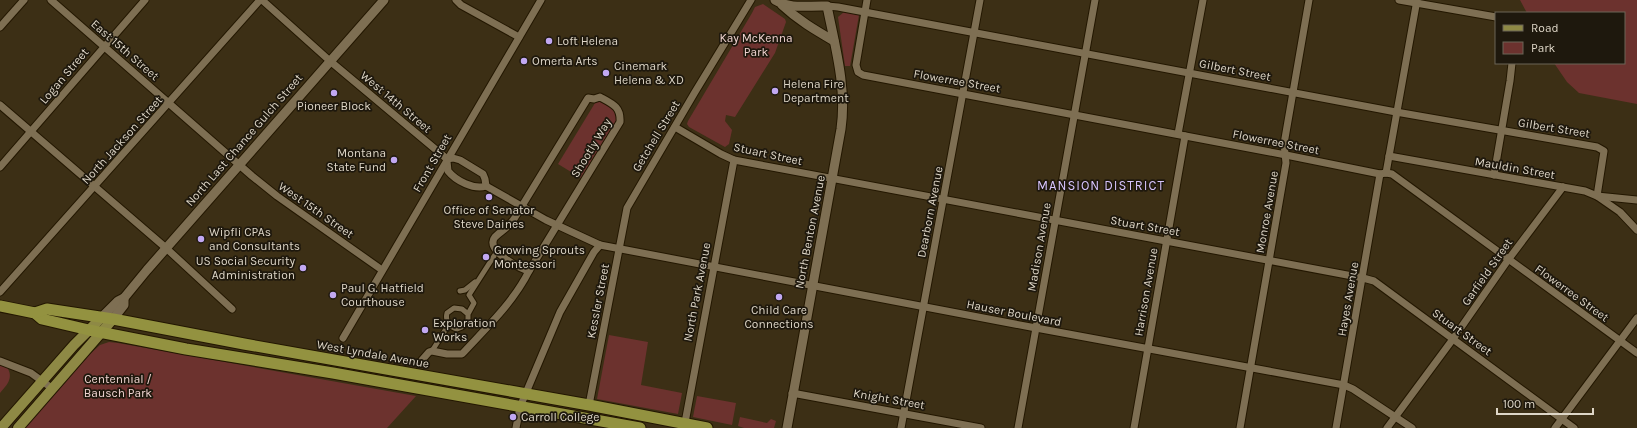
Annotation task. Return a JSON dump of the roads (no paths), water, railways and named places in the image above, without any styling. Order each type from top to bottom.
[{"type":"highway","name":"West Lyndale Avenue","points":[[0,306],[35,313],[42,319],[102,333],[207,353],[640,428]]},
{"type":"highway","name":"West Lyndale Avenue","points":[[35,313],[46,309],[113,319],[244,344],[589,405],[684,425],[707,428]]},
{"type":"main road","name":"North Last Chance Gulch Street","points":[[1,428],[89,330],[118,301],[124,298],[166,248],[384,0]]},
{"type":"main road","points":[[778,2],[797,8],[827,6],[834,41]]},
{"type":"main road","points":[[778,2],[811,28],[834,41]]},
{"type":"main road","name":"North Benton Avenue","points":[[786,428],[841,128],[843,106],[834,41]]},
{"type":"main road","name":"North Last Chance Gulch Street","points":[[18,428],[102,333],[124,305],[124,298]]},
{"type":"street","points":[[0,27],[24,0]]},
{"type":"street","name":"East 15th Street","points":[[51,0],[239,165]]},
{"type":"street","name":"Logan Street","points":[[0,167],[145,0]]},
{"type":"street","name":"West 14th Street","points":[[261,0],[330,61],[447,159],[453,158],[460,160],[483,174],[486,186]]},
{"type":"street","name":"North Jackson Street","points":[[0,292],[261,0]]},
{"type":"street","points":[[456,0],[461,5],[519,37]]},
{"type":"street","name":"Front Street","points":[[343,338],[541,0]]},
{"type":"street","name":"Getchell Street","points":[[630,202],[751,0]]},
{"type":"street","points":[[827,6],[865,11],[867,0]]},
{"type":"street","name":"Dearborn Avenue","points":[[902,428],[980,0]]},
{"type":"street","name":"Madison Avenue","points":[[1018,428],[1095,0]]},
{"type":"street","name":"Harrison Avenue","points":[[1134,428],[1166,241],[1189,72],[1203,0]]},
{"type":"street","name":"Monroe Avenue","points":[[1240,428],[1286,163],[1284,144],[1309,0]]},
{"type":"street","points":[[1399,0],[1495,16]]},
{"type":"street","name":"Hayes Avenue","points":[[1336,428],[1383,174],[1389,156],[1416,2]]},
{"type":"street","name":"Gilbert Street","points":[[865,11],[1396,112],[1597,146],[1604,151],[1604,159],[1596,196]]},
{"type":"street","name":"Flowerree Street","points":[[865,11],[856,65],[858,72],[863,76],[964,93],[1286,154],[1383,174],[1392,174],[1637,354]]},
{"type":"street","points":[[1494,175],[1512,64]]},
{"type":"street","name":"Shootly Way","points":[[432,351],[447,354],[462,354],[500,314],[516,293],[620,122],[620,113],[616,107],[600,97],[594,99],[588,98],[522,206]]},
{"type":"street","points":[[0,106],[166,248],[232,308]]},
{"type":"street","name":"Stuart Street","points":[[675,127],[734,160],[1270,260],[1374,281],[1574,428]]},
{"type":"street","name":"Mauldin Street","points":[[1389,156],[1585,191],[1596,196],[1637,200]]},
{"type":"street","name":"West 14th Street","points":[[447,159],[447,169],[454,176],[475,188],[486,186],[556,226],[600,245]]},
{"type":"street","name":"North Park Avenue","points":[[684,425],[734,160]]},
{"type":"street","name":"West 15th Street","points":[[239,165],[276,196],[382,270]]},
{"type":"street","name":"Garfield Street","points":[[1387,428],[1453,339],[1508,260],[1563,187]]},
{"type":"street","points":[[1596,196],[1620,212],[1637,230]]},
{"type":"street","name":"Kessler Street","points":[[589,405],[626,214],[630,202]]},
{"type":"street","points":[[522,206],[508,227],[495,237],[492,242],[493,246],[502,257],[529,271]]},
{"type":"street","points":[[516,428],[520,406],[560,312],[594,252],[600,245]]},
{"type":"street","name":"Hauser Boulevard","points":[[600,245],[1344,385],[1353,388],[1412,428]]},
{"type":"street","points":[[469,295],[494,256]]},
{"type":"street","points":[[468,314],[462,308],[458,308],[450,310],[446,317],[449,324],[457,329],[468,322],[468,314],[474,303],[469,295],[460,291],[465,290],[480,278]]},
{"type":"street","points":[[1555,428],[1637,318]]},
{"type":"street","points":[[422,360],[429,352],[432,351],[449,324]]},
{"type":"street","points":[[0,361],[30,373],[43,380],[53,388]]},
{"type":"street","name":"Knight Street","points":[[792,393],[981,428]]},
{"type":"place","name":"Loft Helena","points":[[549,41]]},
{"type":"place","name":"Omerta Arts","points":[[524,61]]},
{"type":"place","name":"Cinemark Helena & XD","points":[[606,73]]},
{"type":"place","name":"Helena Fire Department","points":[[775,91]]},
{"type":"place","name":"Pioneer Block","points":[[334,93]]},
{"type":"place","name":"Montana State Fund","points":[[394,160]]},
{"type":"place","name":"Office of Senator Steve Daines","points":[[489,197]]},
{"type":"place","name":"Wipfli CPAs and Consultants","points":[[201,239]]},
{"type":"place","name":"Growing Sprouts Montessori","points":[[486,257]]},
{"type":"place","name":"US Social Security Administration","points":[[303,268]]},
{"type":"place","name":"Paul G. Hatfield Courthouse","points":[[333,295]]},
{"type":"place","name":"Child Care Connections","points":[[779,297]]},
{"type":"place","name":"Exploration Works","points":[[425,330]]},
{"type":"place","name":"Carroll College","points":[[513,417]]},
{"type":"district","name":"MANSION DISTRICT","points":[[1101,185]]},
{"type":"park label","name":"Kay McKenna Park","points":[[756,45]]},
{"type":"park label","name":"Centennial / Bausch Park","points":[[118,386]]}]
